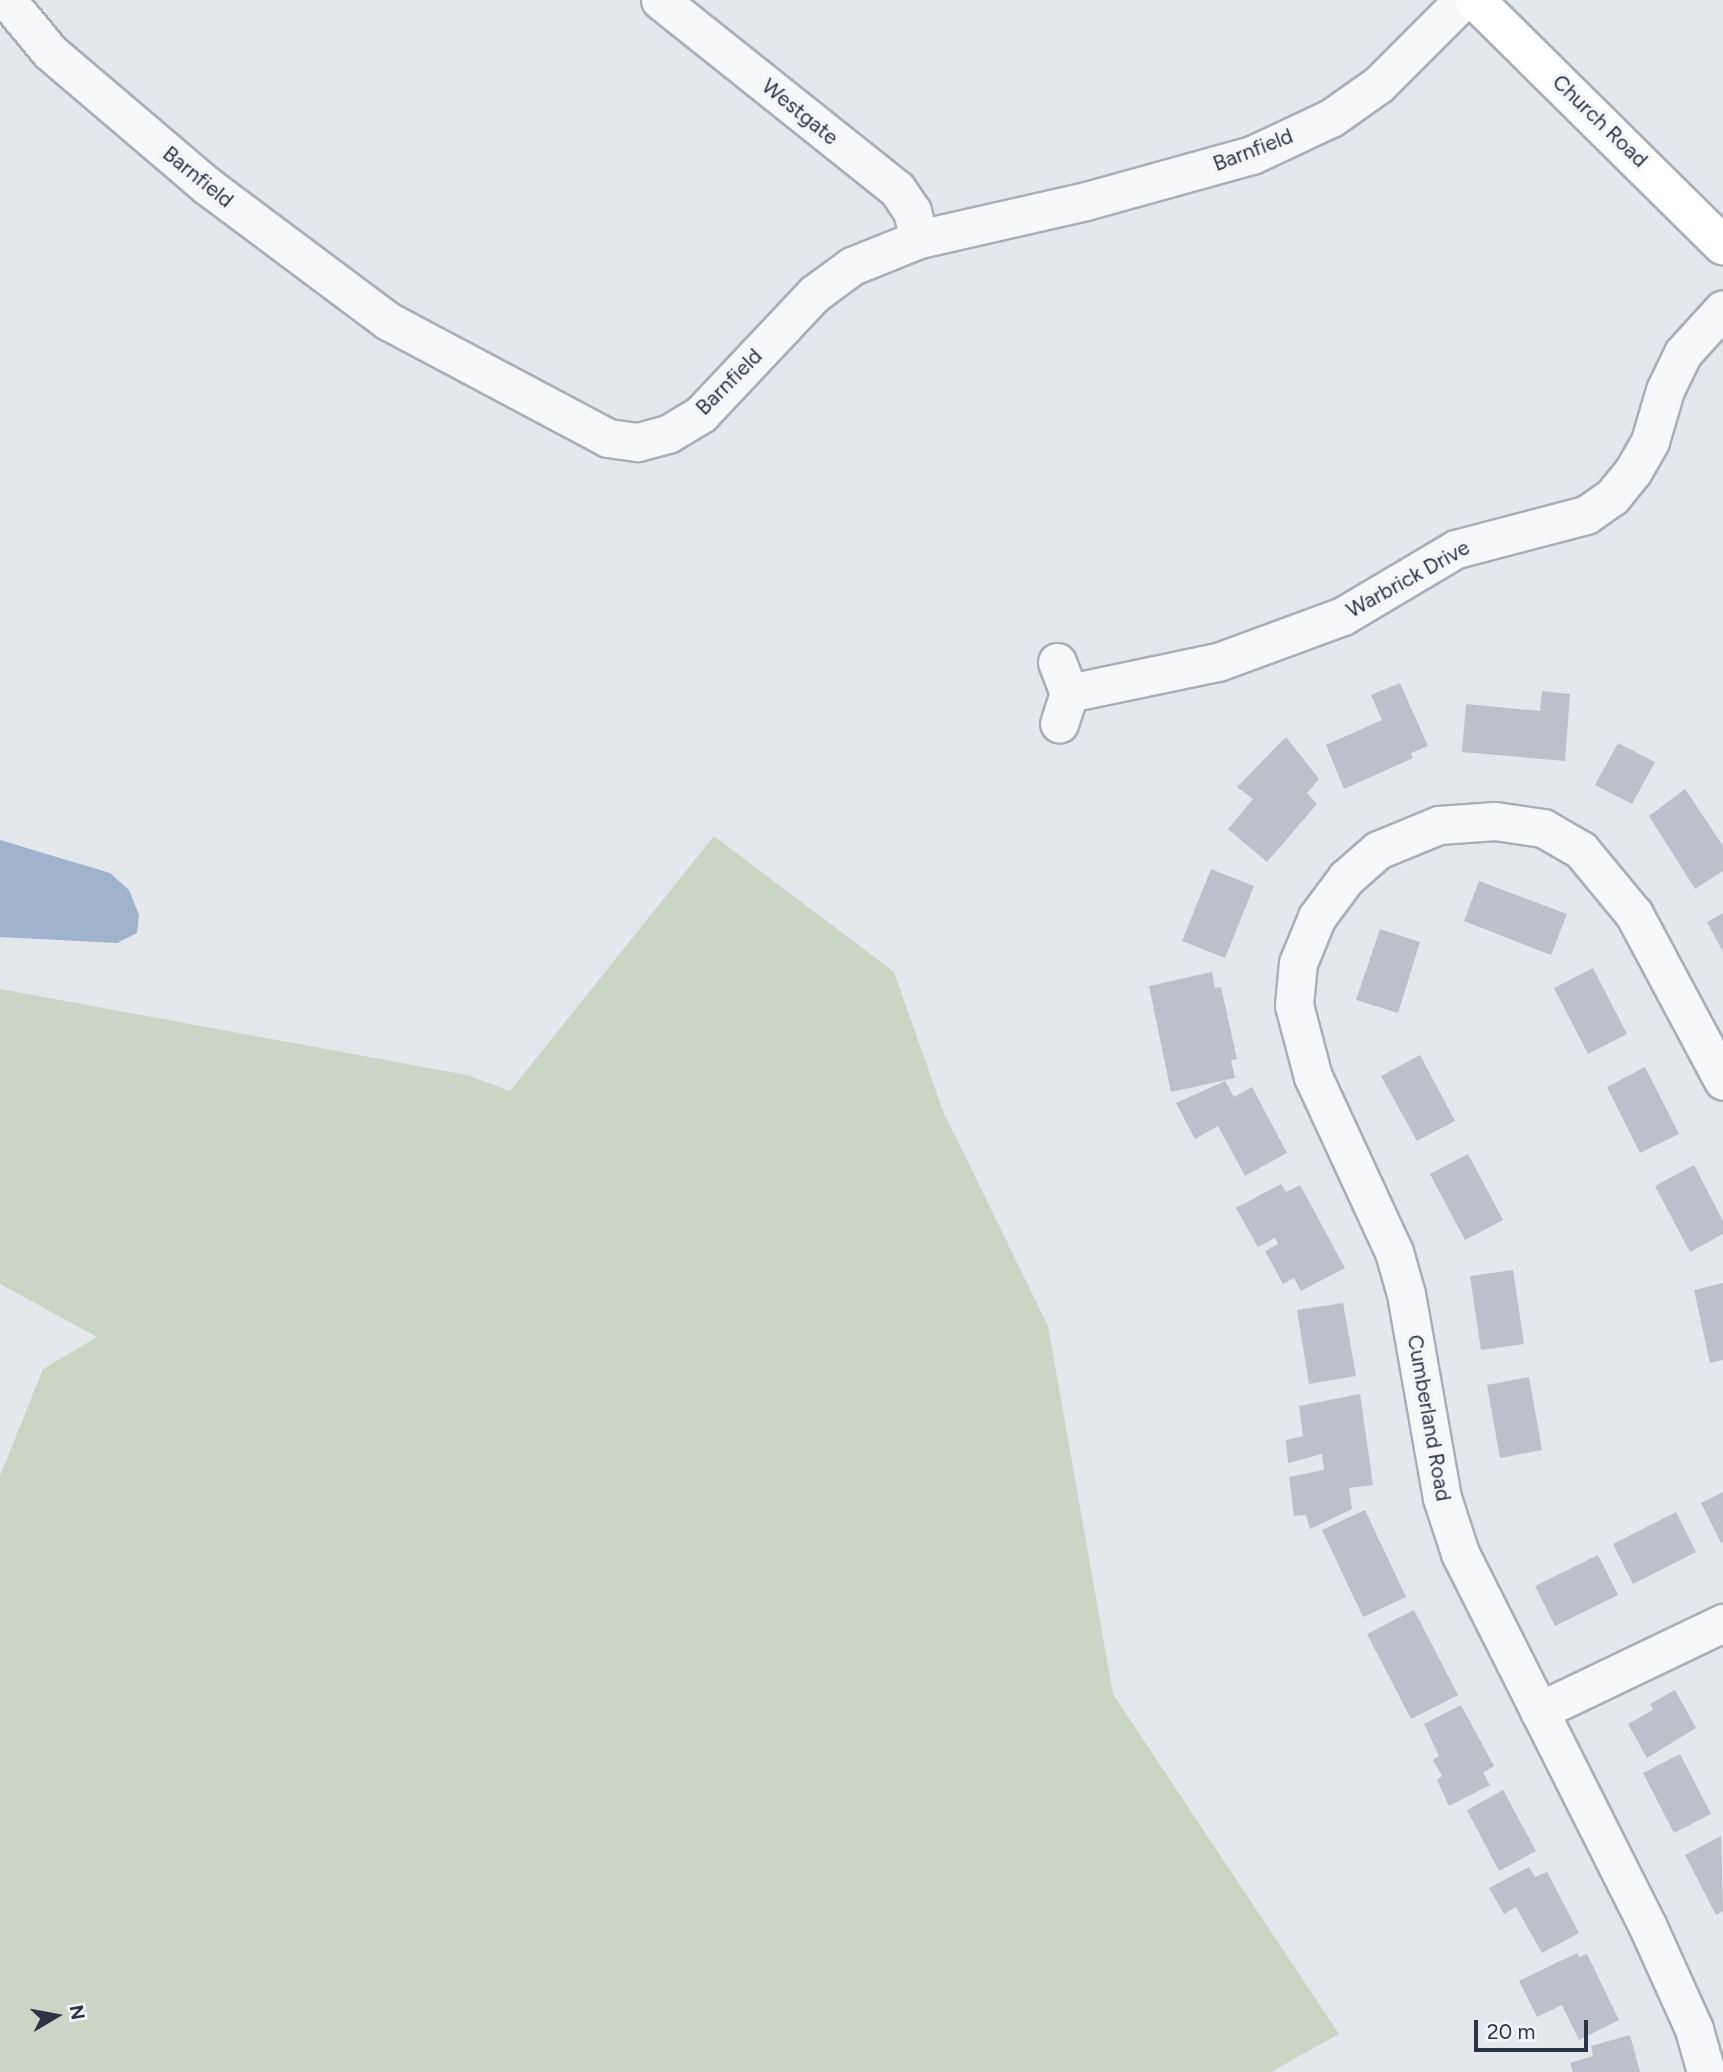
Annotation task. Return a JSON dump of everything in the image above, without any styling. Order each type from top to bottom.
[{"type":"main road","name":"Church Road","points":[[1475,0],[1723,245]]},
{"type":"street","name":"Barnfield","points":[[7,0],[50,52],[299,258],[388,321],[608,438],[638,442],[668,434],[701,414],[814,294],[852,266],[919,239],[1086,201],[1252,155],[1331,118],[1378,85],[1463,0]]},
{"type":"street","name":"Westgate","points":[[660,0],[897,189],[912,211],[919,239]]},
{"type":"street","name":"Warbrick Drive","points":[[1062,692],[1218,662],[1343,616],[1455,549],[1586,515],[1612,497],[1633,471],[1650,441],[1665,390],[1683,353],[1723,309]]},
{"type":"street","name":"Cumberland Road","points":[[1706,2072],[1693,2029],[1647,1926],[1460,1553],[1442,1498],[1406,1294],[1394,1252],[1312,1077],[1294,1004],[1298,963],[1317,917],[1346,878],[1378,850],[1412,834],[1467,821],[1543,828],[1581,850],[1634,914],[1723,1081]]},
{"type":"street","points":[[1539,1711],[1723,1623]]},
{"type":"green space","points":[[714,836],[894,972],[943,1111],[1048,1326],[1113,1694],[1339,2034],[1271,2072],[0,2072],[0,1476],[43,1369],[97,1337],[0,1284],[0,989],[467,1075],[510,1091]]},
{"type":"water","points":[[0,840],[110,873],[129,890],[139,915],[137,933],[117,943],[0,937]]},
{"type":"building","points":[[1400,683],[1428,746],[1411,753],[1413,758],[1344,789],[1326,745],[1382,720],[1371,695]]},
{"type":"building","points":[[1542,691],[1570,694],[1565,761],[1462,752],[1466,704],[1540,711]]},
{"type":"building","points":[[1286,737],[1319,779],[1307,793],[1317,804],[1267,862],[1228,829],[1253,799],[1237,787]]},
{"type":"building","points":[[1618,743],[1655,762],[1632,804],[1595,785]]},
{"type":"building","points":[[1685,789],[1723,846],[1723,871],[1695,889],[1649,816]]},
{"type":"building","points":[[1211,869],[1254,886],[1225,958],[1182,941]]},
{"type":"building","points":[[1479,881],[1567,914],[1551,955],[1464,921]]},
{"type":"building","points":[[1723,913],[1723,952],[1707,922]]},
{"type":"building","points":[[1380,929],[1420,942],[1398,1013],[1356,1000]]},
{"type":"building","points":[[1593,968],[1627,1034],[1588,1054],[1554,988]]},
{"type":"building","points":[[1212,972],[1215,988],[1221,987],[1237,1059],[1231,1060],[1235,1078],[1171,1092],[1149,986]]},
{"type":"building","points":[[1420,1055],[1455,1121],[1417,1141],[1381,1076]]},
{"type":"building","points":[[1645,1067],[1679,1134],[1640,1153],[1607,1087]]},
{"type":"building","points":[[1225,1081],[1234,1097],[1252,1087],[1287,1153],[1245,1176],[1218,1126],[1195,1139],[1176,1103]]},
{"type":"building","points":[[1468,1154],[1503,1220],[1465,1240],[1430,1174]]},
{"type":"building","points":[[1694,1165],[1723,1221],[1723,1234],[1690,1252],[1655,1186]]},
{"type":"building","points":[[1281,1184],[1286,1192],[1300,1185],[1345,1268],[1301,1291],[1294,1278],[1283,1284],[1265,1251],[1278,1244],[1275,1238],[1258,1247],[1236,1208]]},
{"type":"building","points":[[1513,1270],[1524,1344],[1481,1350],[1470,1276]]},
{"type":"building","points":[[1723,1283],[1723,1360],[1710,1363],[1694,1290]]},
{"type":"building","points":[[1343,1303],[1356,1376],[1309,1384],[1297,1310]]},
{"type":"building","points":[[1529,1377],[1542,1450],[1500,1458],[1487,1385]]},
{"type":"building","points":[[1360,1394],[1373,1485],[1349,1488],[1352,1509],[1310,1529],[1306,1515],[1294,1516],[1289,1477],[1324,1470],[1322,1454],[1288,1463],[1286,1440],[1303,1436],[1299,1406]]},
{"type":"building","points":[[1723,1492],[1723,1542],[1721,1543],[1701,1503]]},
{"type":"building","points":[[1365,1510],[1406,1597],[1363,1617],[1322,1530]]},
{"type":"building","points":[[1676,1512],[1696,1552],[1633,1584],[1613,1544]]},
{"type":"building","points":[[1598,1555],[1618,1595],[1555,1626],[1535,1586]]},
{"type":"building","points":[[1414,1610],[1458,1695],[1411,1719],[1367,1634]]},
{"type":"building","points":[[1675,1690],[1696,1728],[1647,1758],[1628,1724],[1653,1710],[1650,1704]]},
{"type":"building","points":[[1461,1705],[1494,1766],[1483,1773],[1490,1785],[1449,1806],[1437,1780],[1442,1776],[1433,1760],[1439,1756],[1424,1724]]},
{"type":"building","points":[[1680,1754],[1711,1814],[1674,1833],[1643,1773]]},
{"type":"building","points":[[1503,1790],[1536,1851],[1499,1871],[1467,1810]]},
{"type":"building","points":[[1721,1836],[1723,1911],[1716,1915],[1685,1855]]},
{"type":"building","points":[[1529,1867],[1535,1877],[1547,1872],[1579,1933],[1542,1953],[1516,1907],[1504,1914],[1489,1888]]},
{"type":"building","points":[[1577,1953],[1579,1957],[1587,1954],[1619,2020],[1579,2040],[1562,2005],[1537,2017],[1519,1981]]},
{"type":"building","points":[[1630,2035],[1640,2072],[1573,2072],[1570,2063],[1593,2056],[1591,2046]]}]
